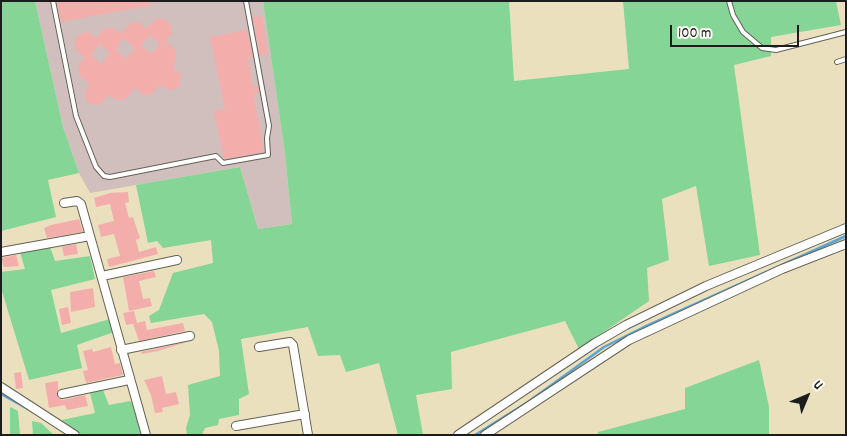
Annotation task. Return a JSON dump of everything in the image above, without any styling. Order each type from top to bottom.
[{"type":"street","points":[[64,203],[80,203],[146,435]]},
{"type":"street","points":[[458,435],[595,343],[706,286],[846,228]]},
{"type":"street","points":[[1,252],[90,236]]},
{"type":"street","points":[[485,435],[631,338],[785,266],[846,244]]},
{"type":"street","points":[[781,255],[785,266]]},
{"type":"street","points":[[102,276],[178,260]]},
{"type":"street","points":[[627,327],[631,338]]},
{"type":"street","points":[[121,350],[190,336]]},
{"type":"street","points":[[259,347],[290,342],[293,344],[308,435]]},
{"type":"street","points":[[62,394],[129,380]]},
{"type":"street","points":[[1,387],[75,435]]},
{"type":"street","points":[[236,426],[305,414]]},
{"type":"lane","points":[[53,1],[76,116],[96,167],[104,176],[110,177],[216,156],[224,164],[268,155],[267,138],[270,126],[246,1]]},
{"type":"lane","points":[[729,1],[733,15],[743,32],[762,48],[776,50],[846,32]]},
{"type":"lane","points":[[837,62],[846,59]]},
{"type":"shaded area","points":[[35,1],[263,1],[285,154],[292,224],[258,229],[240,167],[90,193],[79,173],[63,127]]},
{"type":"green space","points":[[1,1],[35,1],[63,127],[79,173],[48,180],[56,217],[1,231]]},
{"type":"green space","points":[[263,1],[509,1],[514,81],[629,69],[623,1],[836,1],[841,25],[771,37],[771,56],[734,65],[760,255],[709,266],[696,186],[662,199],[669,260],[647,268],[649,301],[579,349],[565,321],[451,352],[452,389],[416,395],[423,435],[398,435],[379,363],[346,372],[340,355],[318,356],[308,327],[241,339],[249,394],[239,399],[239,415],[219,419],[218,425],[205,428],[202,435],[187,435],[186,428],[190,415],[188,385],[220,376],[219,351],[212,322],[204,314],[151,323],[149,316],[159,310],[173,273],[213,263],[211,240],[163,248],[157,241],[148,243],[136,185],[240,167],[258,229],[292,224],[285,154]]},
{"type":"green space","points":[[50,247],[55,261],[90,256],[95,279],[51,290],[61,333],[110,319],[114,332],[77,345],[82,368],[29,380],[1,288],[1,272],[25,269],[20,252]]},
{"type":"green space","points":[[759,360],[769,407],[769,435],[598,435],[598,432],[685,409],[685,388]]},
{"type":"green space","points":[[103,390],[109,405],[130,401],[132,403],[142,435],[82,435],[62,420],[95,413],[90,393]]},
{"type":"green space","points":[[10,407],[18,411],[20,435],[10,435]]},
{"type":"green space","points":[[32,421],[41,423],[54,435],[33,435]]},
{"type":"building","points":[[57,1],[151,1],[151,5],[61,22]]},
{"type":"building","points":[[262,16],[268,54],[260,56],[253,17]]},
{"type":"building","points":[[163,18],[171,25],[172,32],[166,41],[176,51],[173,67],[181,75],[180,86],[171,91],[159,85],[153,93],[146,96],[133,88],[130,95],[124,100],[117,100],[109,95],[99,105],[89,104],[84,95],[89,84],[81,77],[78,70],[80,63],[85,58],[77,51],[74,44],[78,35],[88,32],[96,38],[103,30],[110,27],[121,33],[131,23],[139,22],[147,28],[156,19]],"holes":[[[150,35],[160,44],[151,54],[141,45]],[[123,38],[135,48],[126,59],[116,50]],[[100,44],[110,53],[101,64],[91,55]]]},
{"type":"building","points":[[247,30],[253,57],[248,58],[253,86],[258,86],[259,93],[255,93],[254,97],[264,152],[224,159],[214,111],[225,109],[210,37]]},
{"type":"building","points":[[128,192],[129,202],[125,203],[129,218],[133,217],[140,238],[136,240],[139,252],[156,247],[158,254],[109,267],[107,259],[120,256],[114,234],[101,237],[98,225],[114,221],[110,204],[96,207],[94,198],[110,193]]},
{"type":"building","points":[[79,219],[83,232],[47,238],[44,228]]},
{"type":"building","points":[[76,244],[78,254],[64,256],[62,247]]},
{"type":"building","points":[[16,255],[19,266],[4,267],[1,258]]},
{"type":"building","points":[[154,271],[156,277],[139,281],[143,299],[150,298],[152,306],[129,311],[123,277]]},
{"type":"building","points":[[93,288],[95,307],[71,312],[70,292]]},
{"type":"building","points":[[68,307],[71,323],[62,325],[59,309]]},
{"type":"building","points":[[134,311],[137,323],[126,325],[123,313]]},
{"type":"building","points":[[145,321],[147,330],[183,323],[185,331],[139,341],[133,324]]},
{"type":"building","points":[[187,342],[158,351],[142,354],[141,352]]},
{"type":"building","points":[[111,347],[115,364],[120,363],[123,375],[86,383],[83,371],[88,370],[83,351],[92,349],[93,352]]},
{"type":"building","points":[[21,372],[23,388],[16,389],[14,373]]},
{"type":"building","points":[[162,376],[166,394],[176,392],[179,404],[162,408],[163,412],[155,413],[151,395],[144,380]]},
{"type":"building","points":[[58,381],[58,398],[63,400],[85,395],[88,406],[67,410],[65,405],[49,408],[45,383]]},
{"type":"waterway","points":[[475,435],[528,402],[604,347],[846,236]]},
{"type":"waterway","points":[[1,394],[35,413]]}]
